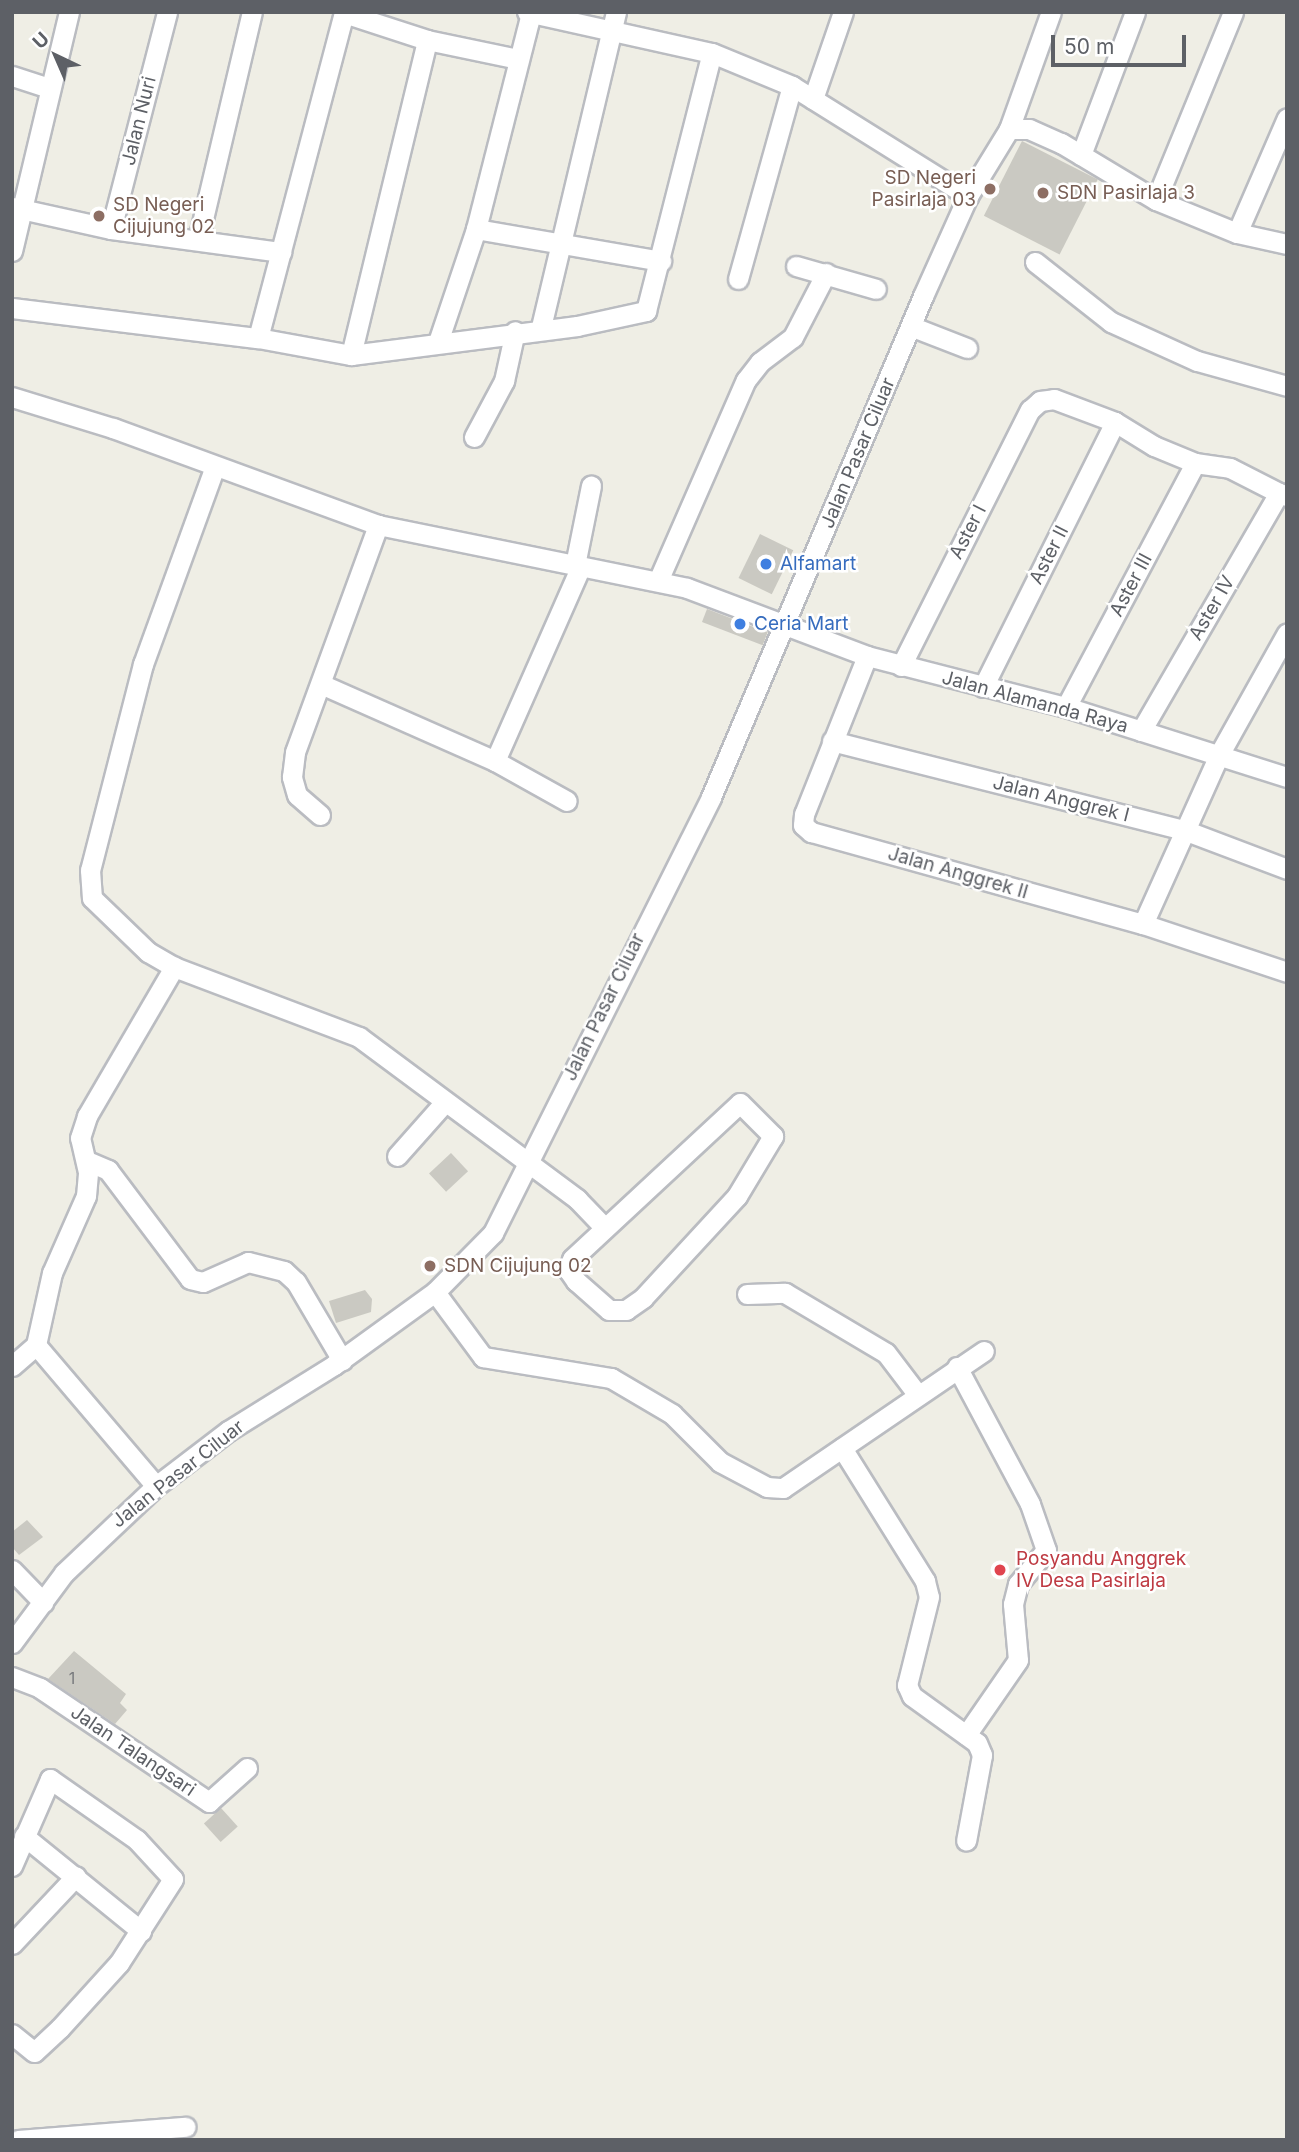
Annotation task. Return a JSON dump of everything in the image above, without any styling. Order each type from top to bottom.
[{"type":"street","points":[[12,251],[18,210],[69,12]]},
{"type":"street","name":"Jalan Nuri","points":[[111,229],[167,12]]},
{"type":"street","points":[[198,240],[252,12]]},
{"type":"street","points":[[813,99],[843,12]]},
{"type":"street","name":"Jalan Pasar Ciluar","points":[[12,1643],[64,1573],[156,1486],[228,1431],[342,1360],[435,1292],[493,1233],[711,796],[968,196],[1009,129],[1051,12]]},
{"type":"street","points":[[1081,155],[1135,12]]},
{"type":"street","points":[[1156,201],[1233,12]]},
{"type":"street","points":[[258,338],[344,13],[427,40],[518,59]]},
{"type":"street","points":[[439,342],[476,229],[529,13],[614,20],[712,53],[792,86],[968,196]]},
{"type":"street","points":[[541,327],[614,20]]},
{"type":"street","points":[[351,355],[427,40]]},
{"type":"street","points":[[12,308],[258,338],[351,355],[541,327],[578,326],[646,312],[712,53]]},
{"type":"street","points":[[12,76],[50,88]]},
{"type":"street","points":[[738,279],[792,86]]},
{"type":"street","points":[[1237,233],[1287,118]]},
{"type":"street","points":[[1009,129],[1029,129],[1081,155],[1156,201],[1237,233],[1287,244]]},
{"type":"street","points":[[18,210],[111,229],[281,252]]},
{"type":"street","points":[[476,229],[661,261]]},
{"type":"street","points":[[1035,262],[1111,322],[1197,361],[1287,386]]},
{"type":"street","points":[[796,266],[876,289]]},
{"type":"street","points":[[658,581],[746,380],[760,362],[793,337],[826,273]]},
{"type":"street","points":[[913,327],[967,348]]},
{"type":"street","points":[[474,437],[504,381],[515,331]]},
{"type":"street","name":"Jalan Alamanda Raya","points":[[12,397],[113,428],[214,469],[378,525],[658,581],[867,656],[1066,708],[1220,753],[1287,777]]},
{"type":"street","name":"Aster I","points":[[901,666],[1030,410],[1040,401],[1054,399],[1115,422]]},
{"type":"street","points":[[1115,422],[1195,463],[1230,468],[1283,495]]},
{"type":"street","name":"Aster II","points":[[983,687],[1115,422]]},
{"type":"street","name":"Aster III","points":[[1066,708],[1195,463]]},
{"type":"street","points":[[214,469],[143,664],[88,884],[102,912],[148,952],[174,967],[359,1037],[525,1165],[577,1199],[604,1227]]},
{"type":"street","points":[[495,761],[578,566],[591,486]]},
{"type":"street","name":"Aster IV","points":[[1141,731],[1283,495]]},
{"type":"street","points":[[320,815],[297,795],[292,777],[295,752],[323,685],[378,525]]},
{"type":"street","points":[[1143,924],[1220,753],[1287,633]]},
{"type":"street","name":"Jalan Anggrek II","points":[[867,656],[804,814],[803,825],[811,832],[1143,924],[1287,972]]},
{"type":"street","points":[[323,685],[495,761],[568,802]]},
{"type":"street","name":"Jalan Anggrek I","points":[[832,740],[1184,830],[1287,869]]},
{"type":"street","points":[[12,1366],[36,1345],[52,1273],[86,1196],[86,1161],[80,1138],[87,1116],[174,967]]},
{"type":"street","points":[[397,1156],[444,1103]]},
{"type":"street","points":[[740,1103],[773,1133],[737,1196],[626,1310],[610,1310],[569,1271],[572,1259],[604,1227],[740,1103]]},
{"type":"street","points":[[86,1161],[108,1170],[190,1279],[203,1282],[248,1262],[284,1271],[296,1282],[342,1360]]},
{"type":"street","points":[[435,1292],[484,1357],[611,1378],[672,1414],[720,1462],[767,1486],[783,1488],[984,1351]]},
{"type":"street","points":[[747,1294],[785,1293],[886,1353],[918,1395]]},
{"type":"street","points":[[36,1345],[156,1486]]},
{"type":"street","points":[[957,1367],[1030,1504],[1046,1550],[1018,1584],[1013,1604],[1017,1660],[966,1735]]},
{"type":"street","points":[[842,1448],[925,1581],[929,1598],[907,1685],[912,1696],[966,1735],[982,1755],[966,1841]]},
{"type":"street","points":[[12,1570],[43,1602]]},
{"type":"street","name":"Jalan Talangsari","points":[[12,1677],[40,1688],[209,1802],[247,1768]]},
{"type":"street","points":[[12,1866],[52,1773],[136,1840],[168,1870],[173,1879],[170,1890],[119,1963],[34,2052],[12,2034]]},
{"type":"street","points":[[24,1836],[141,1931]]},
{"type":"street","points":[[12,1944],[76,1876]]},
{"type":"street","points":[[18,2140],[186,2127]]},
{"type":"building","name":"SDN Pasirlaja 3","points":[[1022,141],[1098,180],[1060,254],[984,216]]},
{"type":"building","name":"Alfamart","points":[[760,534],[793,550],[772,594],[739,578]]},
{"type":"building","points":[[707,609],[768,632],[763,645],[702,622]]},
{"type":"building","points":[[451,1153],[468,1171],[446,1192],[429,1173]]},
{"type":"building","points":[[365,1290],[372,1299],[371,1312],[336,1323],[329,1301]]},
{"type":"building","points":[[27,1520],[43,1537],[19,1555],[12,1547],[12,1532]]},
{"type":"building","points":[[74,1651],[126,1694],[120,1703],[127,1710],[115,1724],[48,1679]]},
{"type":"building","points":[[221,1808],[238,1827],[221,1842],[204,1823]]},
{"type":"place","name":"SD Negeri Pasirlaja 03","points":[[990,189]]},
{"type":"place","name":"SDN Pasirlaja 3","points":[[1043,193]]},
{"type":"place","name":"SD Negeri Cijujung 02","points":[[99,216]]},
{"type":"place","name":"Alfamart","points":[[766,564]]},
{"type":"place","name":"Ceria Mart","points":[[740,624]]},
{"type":"place","name":"SDN Cijujung 02","points":[[430,1266]]},
{"type":"place","name":"Posyandu Anggrek IV Desa Pasirlaja","points":[[1000,1570]]}]
